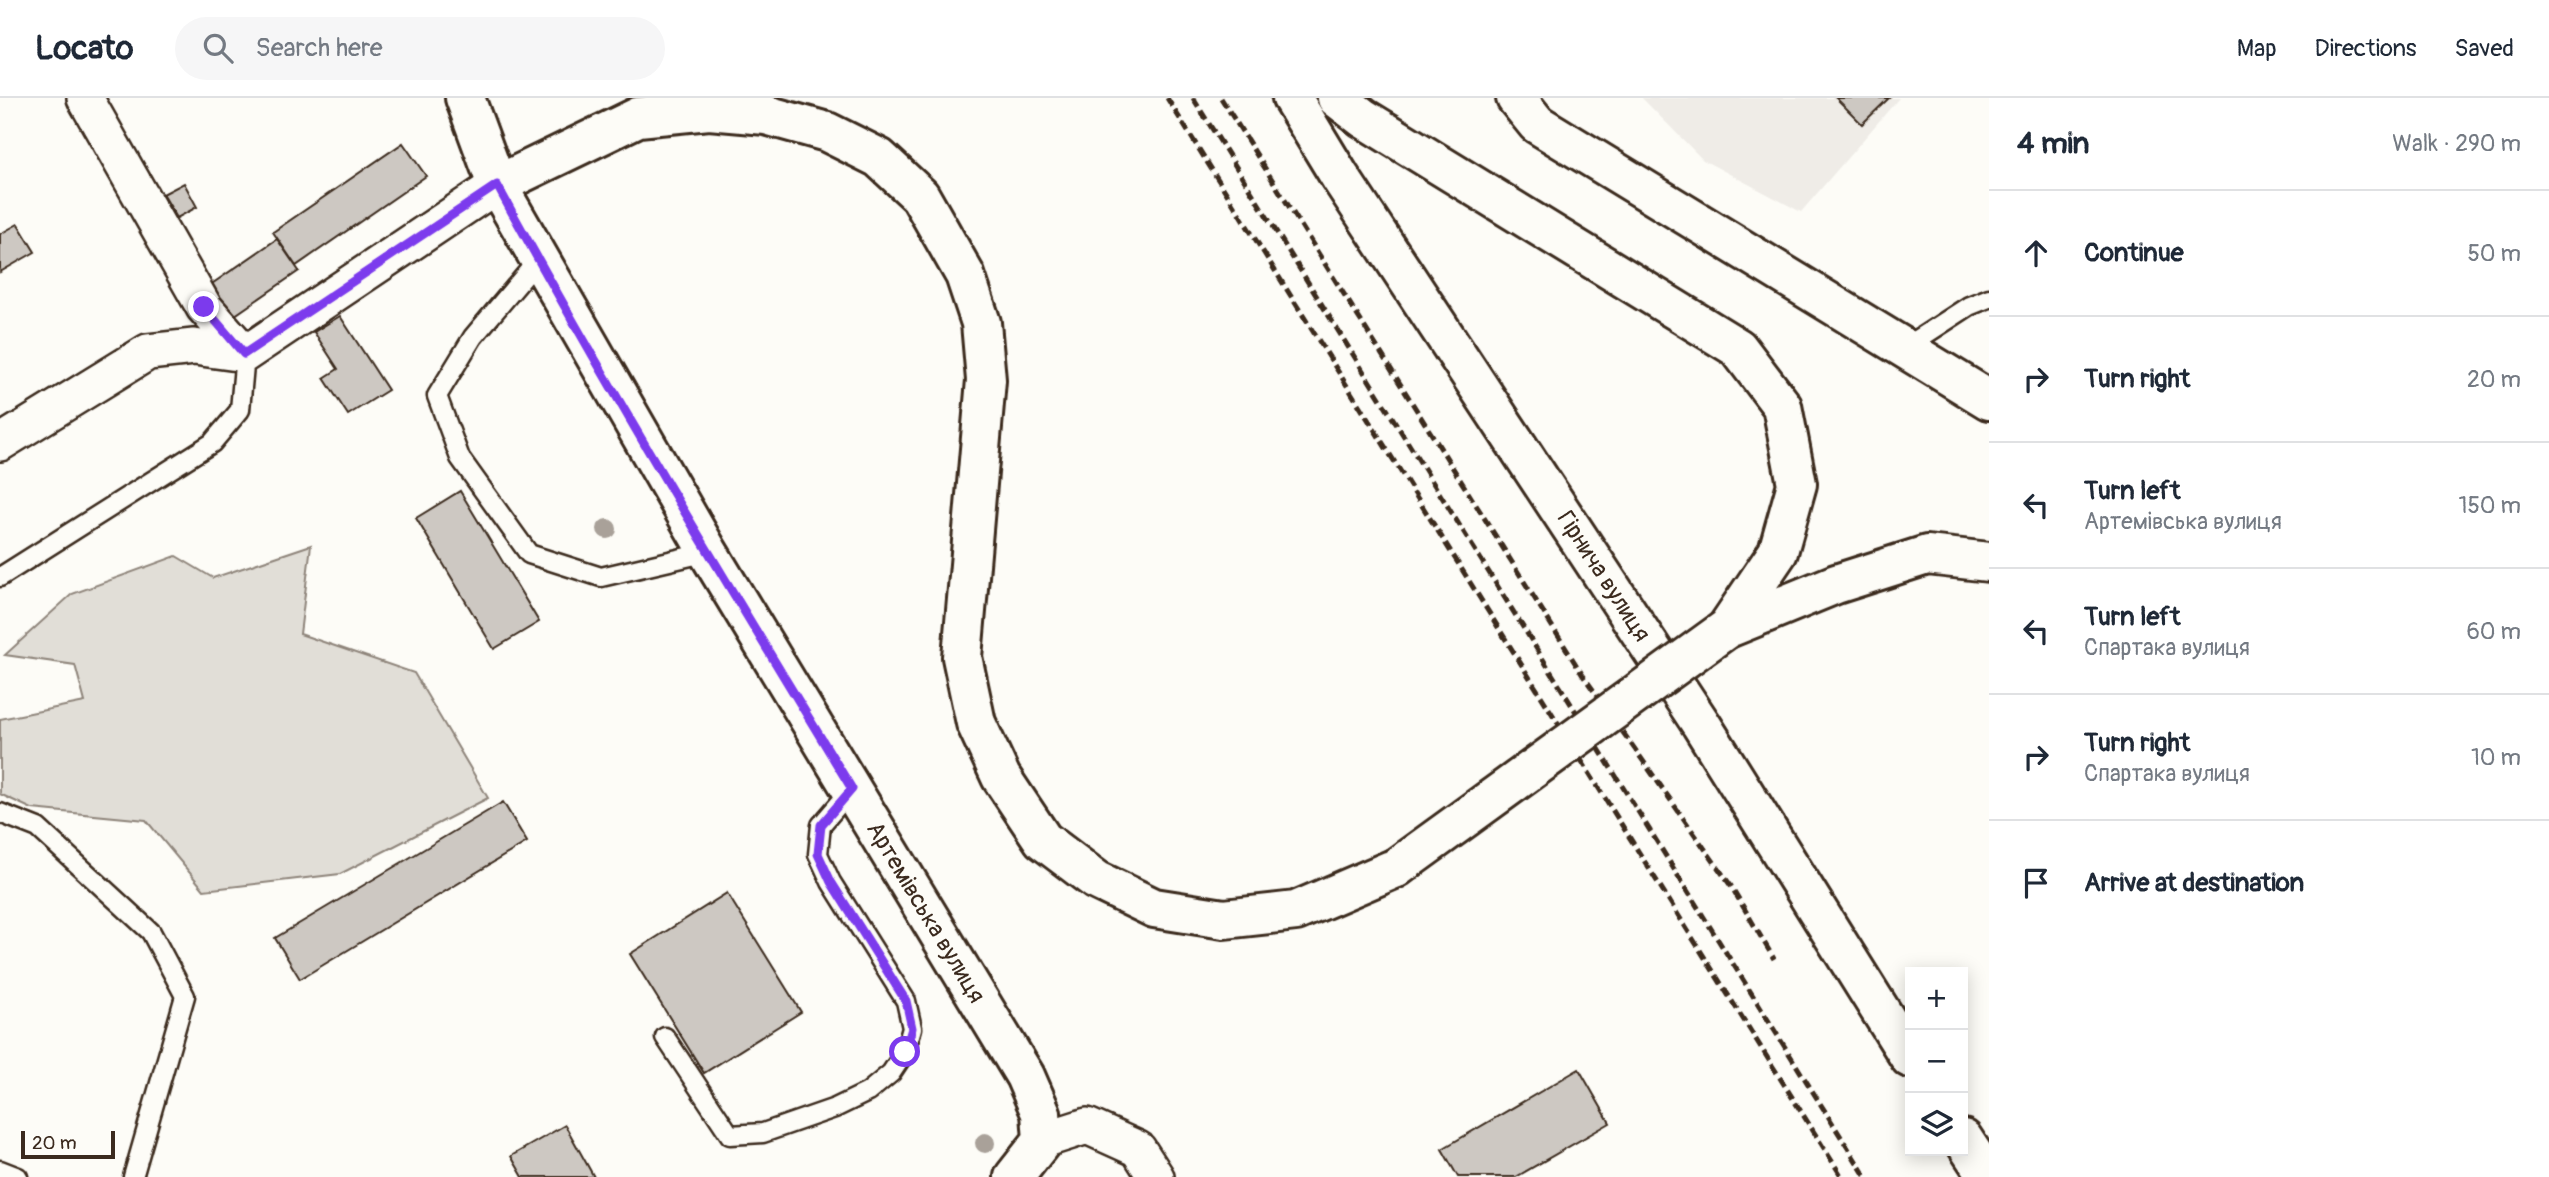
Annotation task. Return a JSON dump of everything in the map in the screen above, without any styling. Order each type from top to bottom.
[{"type":"main road","name":"Артемівська вулиця","points":[[465,98],[497,185],[538,260],[708,552],[1025,1076],[1041,1113],[1044,1140]]},
{"type":"main road","name":"Гірнича вулиця","points":[[1292,98],[1340,177],[1702,724],[1905,1050]]},
{"type":"main road","points":[[1337,98],[1363,118],[1738,348],[1782,406],[1797,484],[1778,552],[1726,629]]},
{"type":"main road","points":[[1516,98],[1537,124],[1989,400]]},
{"type":"main road","points":[[497,185],[638,117],[709,110],[766,115],[827,132],[879,158],[920,196],[965,275],[981,323],[986,380],[962,657],[976,723],[1001,777],[1043,840],[1096,880],[1154,908],[1224,919],[1296,911],[1396,868],[1726,629],[1836,584],[1927,555],[1989,562]]},
{"type":"main road","points":[[1014,1177],[1044,1140]]},
{"type":"main road","points":[[1968,1147],[1988,1177]]},
{"type":"street","points":[[85,98],[204,307],[244,354]]},
{"type":"street","points":[[0,443],[148,352],[194,347],[244,354],[497,185]]},
{"type":"street","points":[[1044,1140],[1087,1126],[1138,1149],[1156,1177]]},
{"type":"lane","points":[[538,260],[473,337],[438,396],[460,458],[529,554],[601,577],[708,552]]},
{"type":"lane","points":[[1906,347],[1969,306],[1989,298]]},
{"type":"lane","points":[[0,577],[212,443],[240,410],[244,354]]},
{"type":"lane","points":[[665,1037],[730,1135],[763,1133],[835,1108],[869,1092],[891,1073],[905,1052],[912,1028],[906,1001],[831,882],[818,854],[821,825],[852,789]]},
{"type":"lane","points":[[0,813],[38,828],[151,932],[185,996],[133,1177]]},
{"type":"lane","points":[[0,1170],[18,1177]]},
{"type":"shaded area","points":[[1642,98],[1899,98],[1801,212],[1703,160]]},
{"type":"shaded area","points":[[311,545],[300,634],[414,673],[488,798],[340,874],[204,890],[146,820],[32,809],[0,794],[0,719],[85,702],[75,665],[5,655],[72,594],[176,556],[213,578]]},
{"type":"building","points":[[1836,98],[1889,98],[1862,124]]},
{"type":"building","points":[[403,143],[426,176],[296,266],[273,232]]},
{"type":"building","points":[[184,183],[197,207],[177,218],[163,194]]},
{"type":"building","points":[[18,224],[35,252],[0,272],[0,234]]},
{"type":"building","points":[[277,239],[299,271],[225,322],[203,290]]},
{"type":"building","points":[[340,316],[388,390],[348,415],[324,378],[338,369],[314,332]]},
{"type":"building","points":[[460,491],[539,622],[494,649],[416,518]]},
{"type":"building","points":[[503,802],[527,842],[300,979],[275,938]]},
{"type":"building","points":[[727,893],[801,1012],[704,1073],[630,954]]},
{"type":"building","points":[[1579,1069],[1610,1123],[1516,1177],[1458,1177],[1442,1149]]},
{"type":"building","points":[[565,1125],[594,1177],[523,1177],[511,1156]]},
{"type":"railway","points":[[1167,98],[1842,1177]]},
{"type":"railway","points":[[1193,98],[1866,1177]]},
{"type":"railway","points":[[1221,98],[1582,674],[1731,886],[1774,959]]},
{"type":"route","points":[[204,307],[244,354],[497,185],[708,552],[852,789],[821,825],[818,854],[831,882],[906,1001],[912,1028],[905,1052]]}]
